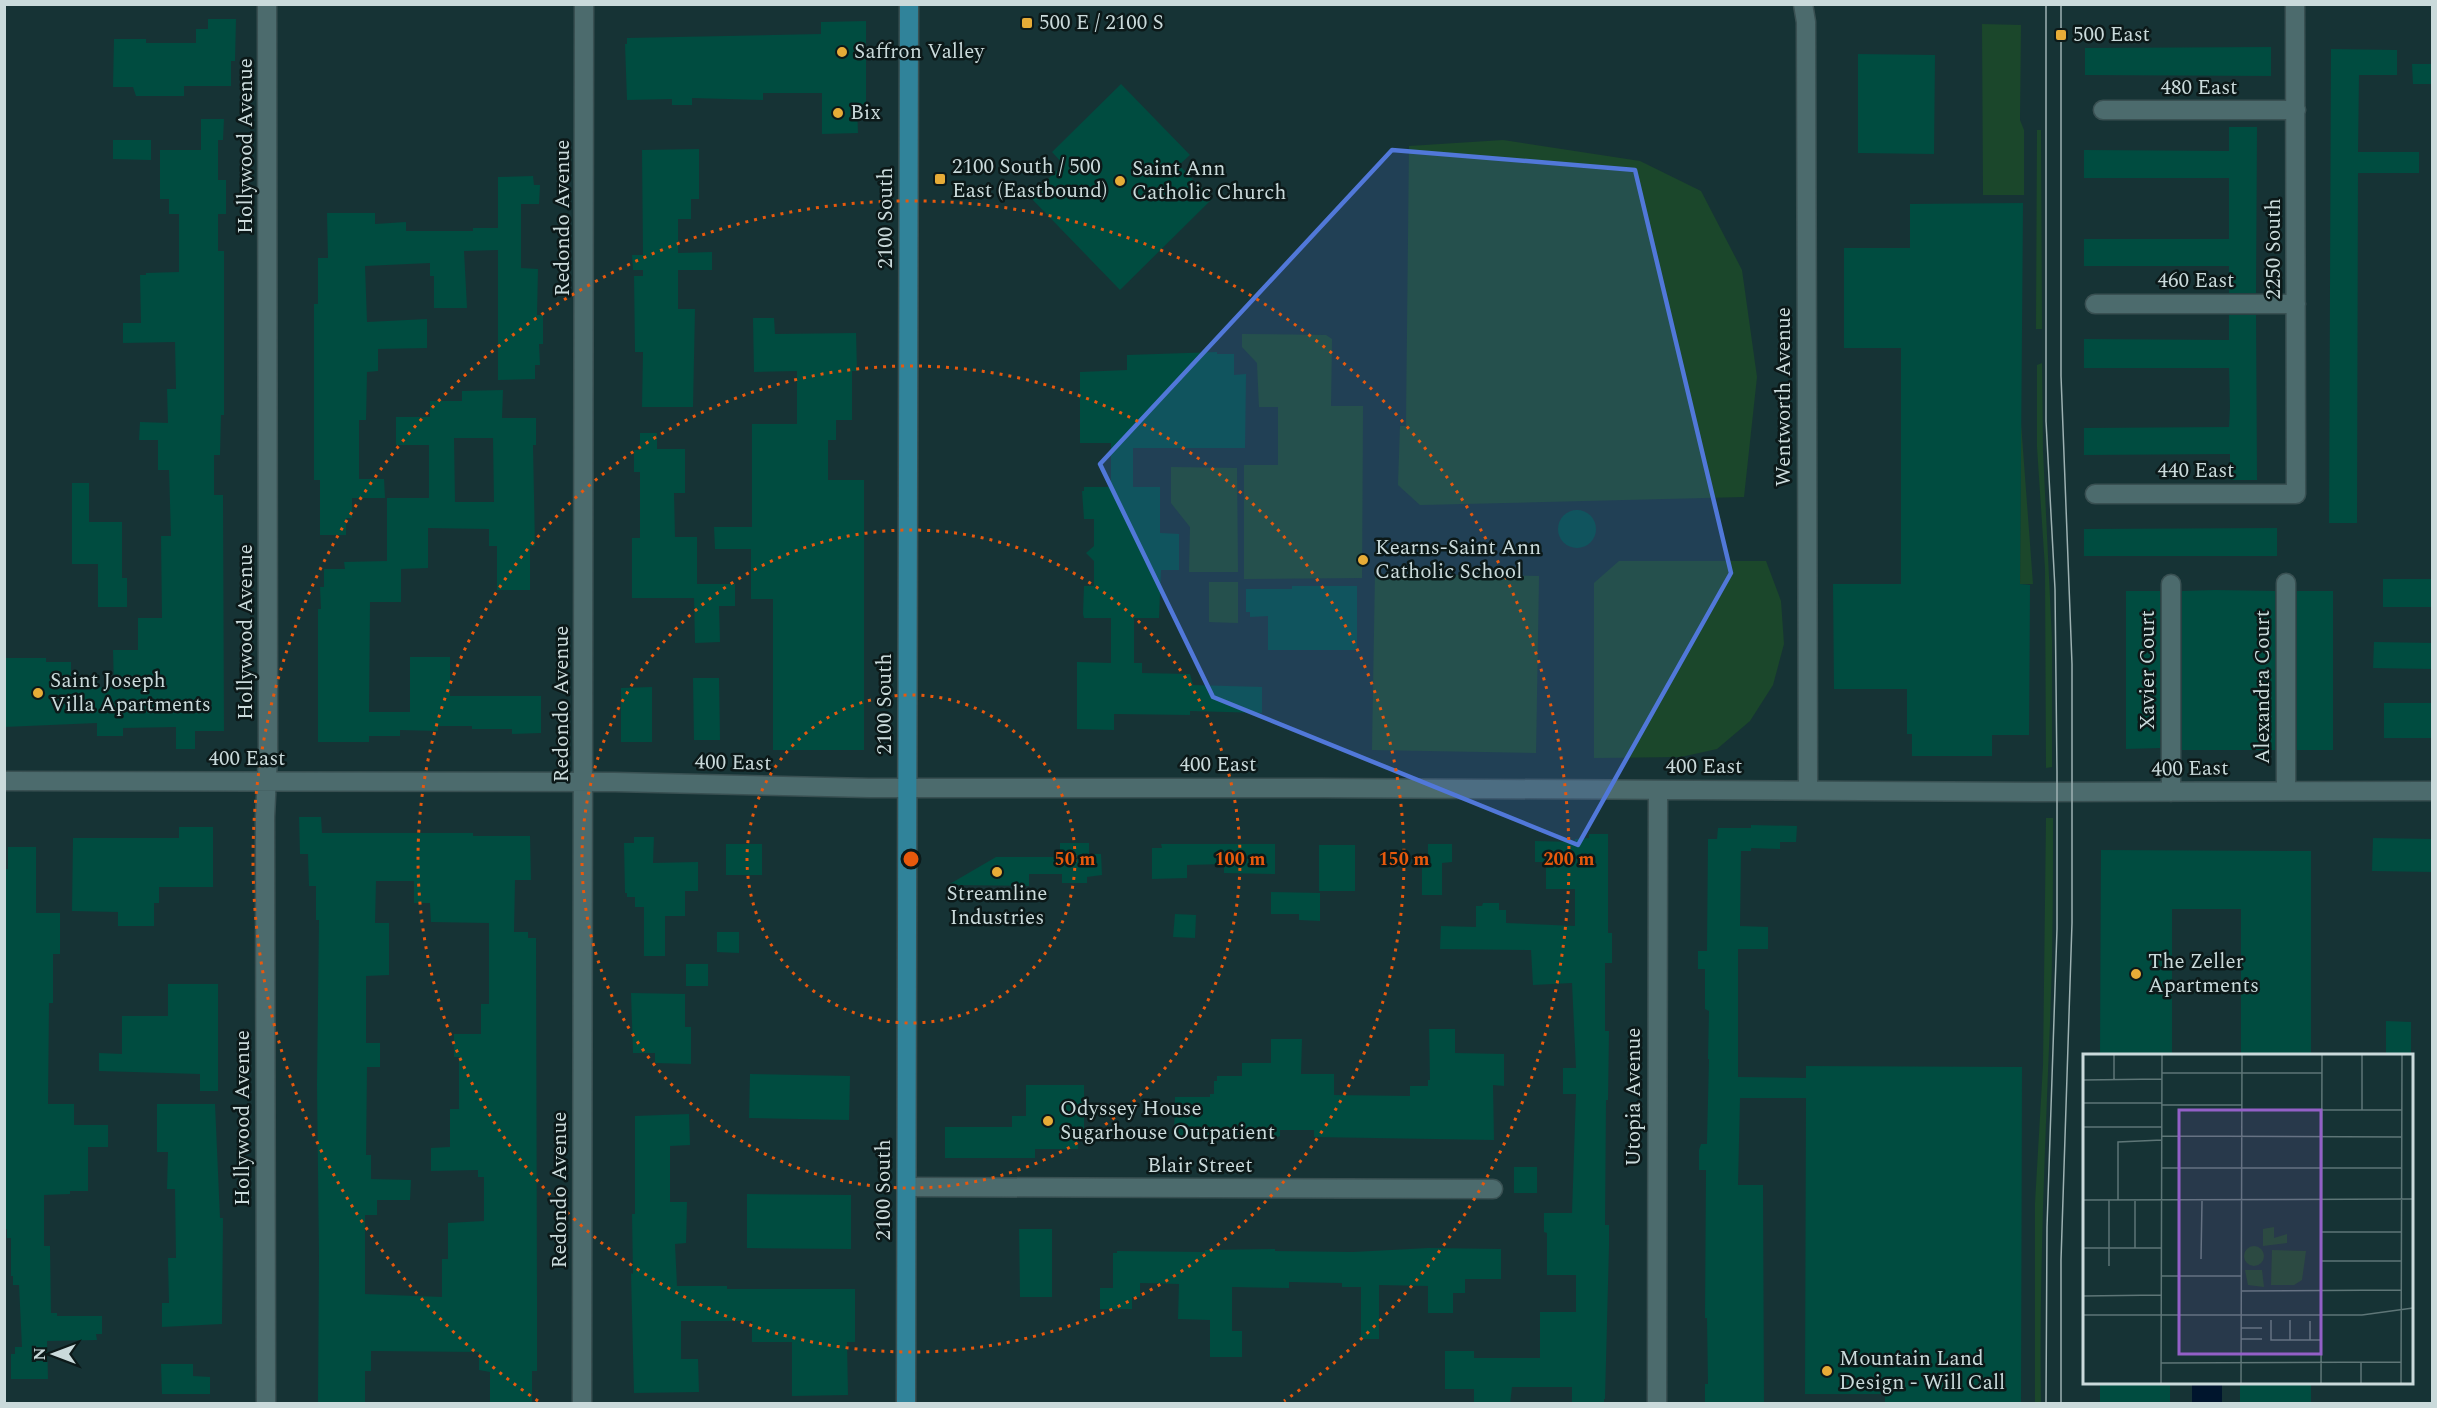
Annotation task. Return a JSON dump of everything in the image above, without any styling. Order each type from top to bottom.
[{"type":"main road","name":"2100 South","points":[[906,1404],[909,4]]},
{"type":"street","name":"Hollywood Avenue","points":[[266,1404],[267,4]]},
{"type":"street","name":"Redondo Avenue","points":[[582,1404],[584,4]]},
{"type":"street","name":"Wentworth Avenue","points":[[1803,4],[1806,22],[1808,790]]},
{"type":"street","name":"2250 South","points":[[2295,4],[2296,494]]},
{"type":"street","name":"480 East","points":[[2103,110],[2296,110]]},
{"type":"street","name":"460 East","points":[[2095,304],[2296,304]]},
{"type":"street","name":"440 East","points":[[2095,494],[2296,494]]},
{"type":"street","name":"Alexandra Court","points":[[2286,583],[2286,791]]},
{"type":"street","name":"Xavier Court","points":[[2171,584],[2171,792]]},
{"type":"street","name":"400 East","points":[[4,782],[584,782],[907,788],[2433,791]]},
{"type":"street","name":"Utopia Avenue","points":[[1657,1404],[1658,790]]},
{"type":"street","name":"Blair Street","points":[[907,1187],[1492,1190]]},
{"type":"highlighted area","points":[[1392,150],[1635,170],[1731,573],[1578,845],[1213,697],[1100,464]]},
{"type":"green space","points":[[1982,24],[2021,25],[2020,120],[2024,130],[2024,195],[1983,195]]},
{"type":"green space","points":[[2037,130],[2041,130],[2042,329],[2036,329]]},
{"type":"green space","points":[[1503,140],[1640,161],[1701,191],[1742,270],[1757,377],[1744,497],[1420,505],[1398,485],[1400,426],[1406,426],[1409,146]]},
{"type":"green space","points":[[1242,334],[1326,335],[1332,339],[1331,406],[1363,406],[1362,578],[1244,579],[1244,465],[1278,465],[1278,407],[1259,407],[1257,363],[1242,347]]},
{"type":"green space","points":[[2042,363],[2043,451],[2052,640],[2052,767],[2046,768],[2045,568],[2037,447],[2037,365]]},
{"type":"green space","points":[[2021,423],[2033,584],[2020,584]]},
{"type":"green space","points":[[1171,467],[1237,468],[1238,572],[1189,572],[1190,527],[1171,503]]},
{"type":"green space","points":[[1619,561],[1766,561],[1781,601],[1784,644],[1773,685],[1750,721],[1717,749],[1681,757],[1594,758],[1594,583]]},
{"type":"green space","points":[[1375,574],[1539,576],[1536,753],[1372,750]]},
{"type":"green space","points":[[1209,582],[1238,582],[1238,623],[1209,622]]},
{"type":"green space","points":[[2046,818],[2053,818],[2052,946],[2042,1260],[2041,1403],[2035,1404],[2035,1203],[2043,1065]]},
{"type":"water","points":[[2192,1384],[2222,1384],[2222,1403],[2192,1403]]},
{"type":"building","points":[[208,19],[236,19],[235,61],[231,61],[231,86],[184,86],[184,96],[136,96],[133,87],[113,87],[114,39],[146,39],[146,43],[196,43],[196,29],[208,29]]},
{"type":"building","points":[[866,21],[866,106],[857,106],[858,133],[822,134],[822,93],[763,93],[763,100],[692,98],[692,105],[672,105],[672,99],[627,100],[625,44],[627,44],[627,38],[821,34],[821,22]]},
{"type":"building","points":[[2271,47],[2271,76],[2085,75],[2085,48]]},
{"type":"building","points":[[2331,49],[2397,50],[2397,75],[2359,75],[2358,152],[2419,152],[2419,173],[2358,173],[2357,523],[2329,523]]},
{"type":"building","points":[[1858,54],[1935,55],[1934,154],[1858,153]]},
{"type":"building","points":[[2412,64],[2433,64],[2433,84],[2413,84]]},
{"type":"building","name":"Saint Ann Catholic Church","points":[[1121,84],[1190,155],[1179,165],[1212,199],[1120,290],[1030,197],[1063,164],[1052,152]]},
{"type":"building","points":[[201,119],[224,119],[223,140],[218,140],[218,180],[226,180],[226,214],[218,214],[218,251],[224,251],[224,415],[221,415],[220,455],[214,455],[214,495],[223,495],[224,731],[195,731],[195,749],[176,749],[176,727],[123,728],[123,736],[97,736],[97,723],[4,727],[4,658],[46,658],[46,662],[71,662],[71,688],[114,687],[113,650],[138,650],[138,618],[162,618],[161,536],[171,536],[169,470],[158,470],[158,440],[139,440],[140,422],[168,423],[167,389],[176,389],[175,342],[123,343],[123,323],[141,323],[140,275],[179,272],[179,214],[169,214],[169,199],[160,199],[160,150],[201,150]]},
{"type":"building","points":[[2229,127],[2257,127],[2256,293],[2229,293],[2229,266],[2084,266],[2084,239],[2229,239],[2229,178],[2084,178],[2084,150],[2229,151]]},
{"type":"building","points":[[113,140],[151,140],[151,160],[113,159]]},
{"type":"building","points":[[699,149],[699,199],[691,199],[691,219],[678,219],[678,253],[712,252],[712,270],[678,270],[678,309],[695,309],[693,407],[642,407],[643,352],[635,352],[634,276],[643,276],[643,270],[633,270],[632,255],[643,255],[642,150]]},
{"type":"building","points":[[533,176],[534,185],[540,185],[539,204],[521,204],[521,268],[538,269],[537,315],[543,315],[543,344],[539,344],[540,365],[535,365],[535,379],[498,380],[498,250],[464,251],[467,308],[434,308],[434,276],[430,276],[430,263],[365,266],[367,322],[427,319],[427,348],[378,349],[378,371],[367,372],[366,420],[359,420],[359,479],[384,479],[385,498],[352,498],[352,518],[346,518],[346,535],[320,535],[320,480],[314,480],[314,304],[318,304],[318,258],[328,258],[327,213],[375,213],[375,224],[406,222],[406,231],[473,231],[473,228],[498,228],[498,177]]},
{"type":"building","points":[[2023,203],[2020,584],[2030,585],[2029,735],[1992,735],[1992,756],[1912,756],[1912,734],[1907,734],[1907,689],[1834,689],[1833,584],[1901,584],[1901,348],[1844,348],[1844,248],[1910,248],[1910,204]]},
{"type":"building","points":[[2229,315],[2256,315],[2257,480],[2230,480],[2230,454],[2084,455],[2084,428],[2229,427],[2230,407],[2229,368],[2084,368],[2084,339],[2229,340]]},
{"type":"building","points":[[753,318],[774,318],[775,334],[856,333],[857,371],[852,371],[852,420],[836,420],[836,440],[828,440],[828,480],[864,480],[864,750],[773,750],[773,599],[751,599],[751,549],[715,549],[714,527],[752,527],[752,424],[797,424],[797,371],[754,372]]},
{"type":"building","points":[[1217,352],[1217,354],[1234,354],[1234,375],[1246,374],[1245,448],[1133,448],[1133,487],[1160,487],[1160,533],[1179,534],[1179,570],[1161,570],[1159,618],[1134,618],[1134,663],[1142,663],[1142,673],[1190,674],[1193,685],[1262,687],[1262,713],[1190,711],[1190,715],[1114,714],[1114,730],[1077,729],[1077,662],[1111,663],[1111,618],[1084,618],[1083,614],[1084,586],[1094,586],[1094,561],[1086,553],[1094,546],[1094,519],[1084,519],[1082,491],[1084,487],[1111,487],[1111,443],[1080,443],[1080,372],[1127,370],[1127,355]]},
{"type":"building","points":[[503,390],[502,418],[536,418],[536,445],[533,445],[535,546],[530,546],[530,590],[497,590],[497,546],[489,546],[489,529],[428,528],[428,568],[401,569],[401,602],[370,602],[369,712],[410,712],[410,657],[450,657],[450,696],[541,696],[541,733],[512,734],[512,729],[438,726],[438,731],[400,730],[400,736],[369,736],[369,742],[318,742],[318,609],[321,609],[320,587],[324,587],[324,569],[345,569],[344,562],[387,561],[387,498],[429,498],[429,445],[396,445],[396,417],[430,417],[430,401],[462,401],[462,391]],"holes":[[[454,438],[493,438],[494,502],[455,502]]]},
{"type":"building","points":[[640,433],[657,433],[657,449],[685,449],[685,493],[674,493],[675,537],[697,537],[697,584],[735,584],[735,606],[719,606],[720,642],[695,643],[694,598],[632,598],[632,538],[640,538],[640,472],[634,472],[634,450],[640,450]]},
{"type":"building","points":[[72,483],[89,483],[89,522],[122,522],[122,578],[127,578],[127,607],[98,607],[98,564],[72,564]]},
{"type":"building","points":[[1577,510],[1591,515],[1596,529],[1591,543],[1577,548],[1563,543],[1558,529],[1563,515]]},
{"type":"building","points":[[2277,528],[2277,556],[2084,556],[2084,529]]},
{"type":"building","points":[[2383,579],[2433,579],[2433,607],[2383,607]]},
{"type":"building","points":[[1292,586],[1357,586],[1357,650],[1268,650],[1268,616],[1250,617],[1250,612],[1246,612],[1246,589],[1292,589]]},
{"type":"building","points":[[2126,591],[2160,591],[2160,748],[2126,749]]},
{"type":"building","points":[[2182,591],[2275,591],[2275,750],[2182,750]]},
{"type":"building","points":[[2297,591],[2333,591],[2333,750],[2297,750]]},
{"type":"building","points":[[2374,642],[2433,643],[2433,669],[2373,668]]},
{"type":"building","points":[[693,678],[719,678],[720,740],[694,740]]},
{"type":"building","points":[[652,687],[652,742],[621,742],[621,688]]},
{"type":"building","points":[[2384,703],[2433,703],[2433,738],[2384,738]]},
{"type":"building","points":[[299,817],[321,817],[322,833],[473,833],[473,836],[530,836],[531,880],[515,880],[514,932],[528,932],[528,938],[536,938],[537,1371],[532,1371],[532,1404],[490,1404],[490,1372],[479,1370],[479,1352],[371,1351],[371,1371],[365,1371],[365,1402],[318,1402],[319,920],[316,920],[316,886],[309,886],[308,854],[300,854]],"holes":[[[376,881],[414,881],[414,903],[430,903],[431,922],[489,923],[489,1004],[481,1004],[481,1034],[454,1034],[454,1057],[459,1057],[459,1109],[450,1109],[450,1147],[431,1148],[431,1171],[478,1170],[478,1177],[484,1177],[484,1221],[448,1223],[448,1259],[442,1259],[442,1297],[365,1294],[365,1215],[377,1215],[377,1200],[410,1200],[411,1180],[371,1179],[371,1155],[366,1155],[367,1067],[380,1067],[380,1043],[366,1043],[366,976],[389,975],[389,923],[375,923]]]},
{"type":"building","points":[[1751,825],[1797,826],[1796,842],[1780,842],[1780,849],[1751,848],[1751,851],[1741,851],[1740,926],[1768,927],[1768,949],[1738,949],[1738,1077],[1806,1078],[1806,1066],[2022,1067],[2021,1404],[1885,1404],[1885,1394],[1805,1394],[1806,1098],[1740,1098],[1738,1185],[1763,1185],[1764,1404],[1705,1404],[1705,1384],[1708,1384],[1707,1318],[1705,1318],[1706,1170],[1699,1170],[1699,1150],[1701,1144],[1707,1144],[1709,1011],[1705,1009],[1705,969],[1698,969],[1698,951],[1707,951],[1708,839],[1717,839],[1718,828],[1751,828]]},
{"type":"building","points":[[179,827],[213,827],[213,887],[159,887],[159,903],[154,903],[154,926],[118,926],[118,912],[72,911],[73,838],[179,838]]},
{"type":"building","points":[[1589,834],[1608,834],[1608,933],[1612,933],[1612,963],[1605,963],[1605,1031],[1609,1031],[1605,1225],[1609,1225],[1609,1246],[1604,1404],[1572,1404],[1572,1387],[1512,1387],[1510,1404],[1474,1404],[1474,1389],[1445,1389],[1445,1351],[1474,1351],[1474,1358],[1540,1358],[1540,1312],[1576,1312],[1576,1275],[1547,1275],[1547,1233],[1544,1232],[1544,1213],[1572,1213],[1576,1094],[1563,1094],[1563,1068],[1576,1068],[1572,983],[1533,985],[1531,950],[1440,949],[1441,926],[1476,927],[1476,906],[1482,906],[1483,903],[1499,903],[1499,910],[1506,910],[1506,923],[1575,926],[1575,889],[1546,889],[1546,862],[1535,862],[1535,841],[1575,842],[1575,839],[1589,838]]},
{"type":"building","points":[[634,837],[654,837],[653,863],[698,862],[698,891],[685,891],[685,916],[665,916],[665,956],[644,956],[644,907],[635,907],[635,897],[627,897],[625,893],[624,843],[634,843]]},
{"type":"building","points":[[2373,838],[2433,839],[2433,872],[2372,871]]},
{"type":"building","points":[[1060,843],[1089,843],[1089,854],[1101,854],[1102,875],[1087,877],[1087,883],[1062,883],[1062,874],[1029,874],[1029,886],[948,885],[996,857],[1060,857]]},
{"type":"building","points":[[726,844],[762,844],[762,875],[726,875]]},
{"type":"building","points":[[1161,844],[1275,844],[1275,874],[1224,873],[1224,864],[1187,865],[1187,878],[1152,879],[1152,848],[1162,848]]},
{"type":"building","points":[[1428,844],[1452,844],[1452,862],[1442,863],[1442,895],[1422,895],[1422,854],[1428,854]]},
{"type":"building","points":[[1319,845],[1355,845],[1355,891],[1319,891]]},
{"type":"building","points":[[8,847],[36,847],[36,913],[60,913],[60,954],[53,954],[53,1003],[49,1003],[48,1104],[74,1104],[74,1125],[108,1125],[108,1147],[88,1147],[88,1191],[44,1195],[44,1246],[50,1246],[51,1313],[57,1313],[57,1316],[102,1316],[102,1334],[96,1334],[97,1340],[47,1341],[48,1379],[11,1379],[11,1354],[15,1354],[15,1347],[22,1347],[19,1285],[13,1285],[11,1238],[7,1238],[7,1229],[5,1229],[4,869],[8,869]]},
{"type":"building","name":"The Zeller Apartments","points":[[2101,850],[2311,851],[2311,1054],[2241,1054],[2241,909],[2172,909],[2172,1054],[2100,1054]]},
{"type":"building","points":[[1271,892],[1320,893],[1320,921],[1299,920],[1299,914],[1271,914]]},
{"type":"building","points":[[1175,914],[1196,915],[1195,938],[1173,937]]},
{"type":"building","points":[[717,932],[739,932],[739,953],[717,952]]},
{"type":"building","points":[[686,964],[708,964],[708,986],[686,986]]},
{"type":"building","points":[[168,984],[218,984],[218,1091],[200,1091],[200,1074],[99,1071],[99,1053],[122,1054],[122,1016],[168,1016]]},
{"type":"building","points":[[631,993],[685,994],[685,1027],[691,1027],[691,1064],[655,1063],[655,1053],[633,1053]]},
{"type":"building","points":[[2386,1021],[2411,1022],[2411,1054],[2386,1054]]},
{"type":"building","points":[[1429,1029],[1455,1029],[1455,1053],[1504,1054],[1504,1086],[1493,1085],[1494,1140],[1314,1137],[1314,1130],[1280,1130],[1278,1137],[1174,1137],[1175,1097],[1210,1097],[1210,1094],[1214,1094],[1214,1081],[1217,1081],[1217,1076],[1242,1076],[1242,1063],[1271,1063],[1271,1039],[1302,1039],[1301,1074],[1334,1074],[1334,1095],[1410,1096],[1410,1086],[1428,1086],[1428,1080],[1430,1080]]},
{"type":"building","points":[[750,1074],[850,1076],[849,1120],[749,1118]]},
{"type":"building","name":"Odyssey House Sugarhouse Outpatient","points":[[1026,1085],[1084,1085],[1084,1132],[1078,1132],[1078,1149],[1035,1149],[1035,1158],[945,1158],[945,1127],[1012,1127],[1012,1116],[1026,1116]]},
{"type":"building","points":[[157,1104],[215,1104],[220,1218],[223,1218],[222,1324],[162,1327],[162,1303],[169,1303],[168,1258],[176,1258],[175,1189],[167,1189],[168,1152],[157,1152]]},
{"type":"building","points":[[689,1114],[690,1145],[670,1146],[670,1202],[687,1202],[686,1243],[675,1244],[677,1286],[727,1286],[727,1289],[855,1289],[855,1342],[847,1342],[848,1395],[792,1396],[792,1342],[752,1342],[752,1321],[681,1321],[681,1359],[698,1359],[699,1392],[634,1393],[631,1273],[633,1274],[632,1214],[635,1214],[635,1116]]},
{"type":"building","points":[[1514,1167],[1537,1167],[1537,1193],[1514,1193]]},
{"type":"building","points":[[747,1194],[851,1195],[851,1249],[747,1248]]},
{"type":"building","points":[[1019,1229],[1052,1229],[1052,1297],[1020,1297]]},
{"type":"building","points":[[1429,1248],[1501,1249],[1501,1279],[1465,1279],[1465,1293],[1453,1293],[1453,1313],[1428,1313],[1428,1286],[1379,1285],[1379,1339],[1361,1339],[1361,1287],[1342,1287],[1342,1283],[1289,1282],[1289,1288],[1232,1287],[1232,1331],[1242,1331],[1242,1357],[1210,1357],[1210,1320],[1178,1319],[1179,1284],[1140,1283],[1140,1297],[1132,1297],[1132,1309],[1100,1309],[1100,1288],[1113,1288],[1113,1253],[1117,1251],[1205,1252],[1205,1250],[1275,1249],[1275,1251],[1353,1252]]},
{"type":"building","points":[[161,1364],[193,1364],[193,1376],[210,1377],[210,1394],[162,1394]]},
{"type":"building","points":[[2100,1384],[2170,1384],[2170,1404],[2100,1404]]},
{"type":"building","points":[[2240,1384],[2311,1384],[2311,1404],[2240,1404]]},
{"type":"tram line","points":[[2046,4],[2046,421],[2055,589],[2057,772],[2057,929],[2047,1227],[2046,1404]]},
{"type":"tram line","points":[[2061,4],[2061,376],[2072,664],[2072,923],[2061,1260],[2061,1404]]},
{"type":"place","name":"500 E / 2100 S","points":[[1027,23]]},
{"type":"place","name":"500 East","points":[[2061,35]]},
{"type":"place","name":"Saffron Valley","points":[[842,52]]},
{"type":"place","name":"Bix","points":[[838,113]]},
{"type":"place","name":"2100 South / 500 East (Eastbound)","points":[[940,179]]},
{"type":"place","name":"Saint Ann Catholic Church","points":[[1120,181]]},
{"type":"place","name":"Kearns-Saint Ann Catholic School","points":[[1363,560]]},
{"type":"place","name":"Saint Joseph Villa Apartments","points":[[38,693]]},
{"type":"place","name":"Streamline Industries","points":[[997,872]]},
{"type":"place","name":"The Zeller Apartments","points":[[2136,974]]},
{"type":"place","name":"Odyssey House Sugarhouse Outpatient","points":[[1048,1121]]},
{"type":"place","name":"Mountain Land Design - Will Call","points":[[1827,1371]]}]
